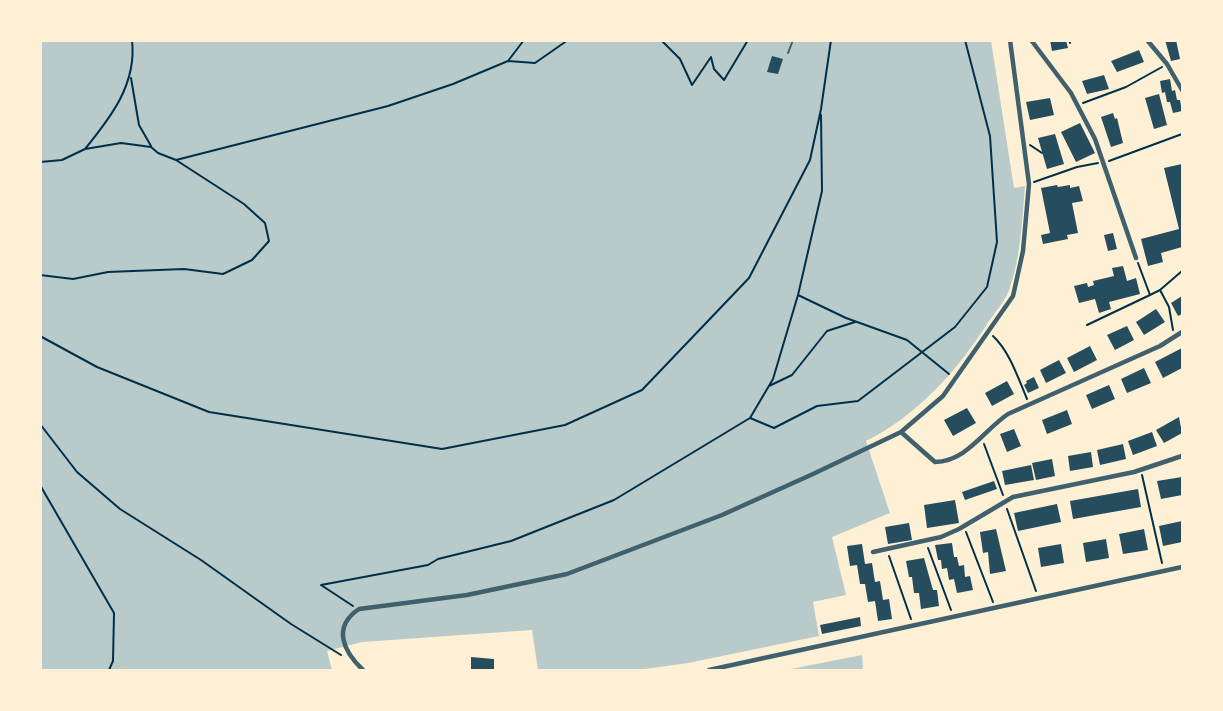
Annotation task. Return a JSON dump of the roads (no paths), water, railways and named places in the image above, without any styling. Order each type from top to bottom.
[{"type":"street","points":[[363,670],[346,651],[342,634],[348,617],[359,609],[467,595],[567,574],[722,515],[902,432],[943,396],[1013,296],[1023,251],[1029,184],[1010,40]]},
{"type":"street","points":[[1031,40],[1071,93],[1105,162],[1136,258]]},
{"type":"street","points":[[1147,40],[1167,64],[1182,90]]},
{"type":"street","points":[[902,432],[935,462],[950,461],[963,455],[981,435],[1008,414],[1122,364],[1182,332]]},
{"type":"street","points":[[873,552],[926,541],[964,526],[1013,497],[1069,483],[1140,470],[1182,456]]},
{"type":"street","points":[[709,670],[996,610],[1182,567]]},
{"type":"lane","points":[[788,53],[793,40]]}]
